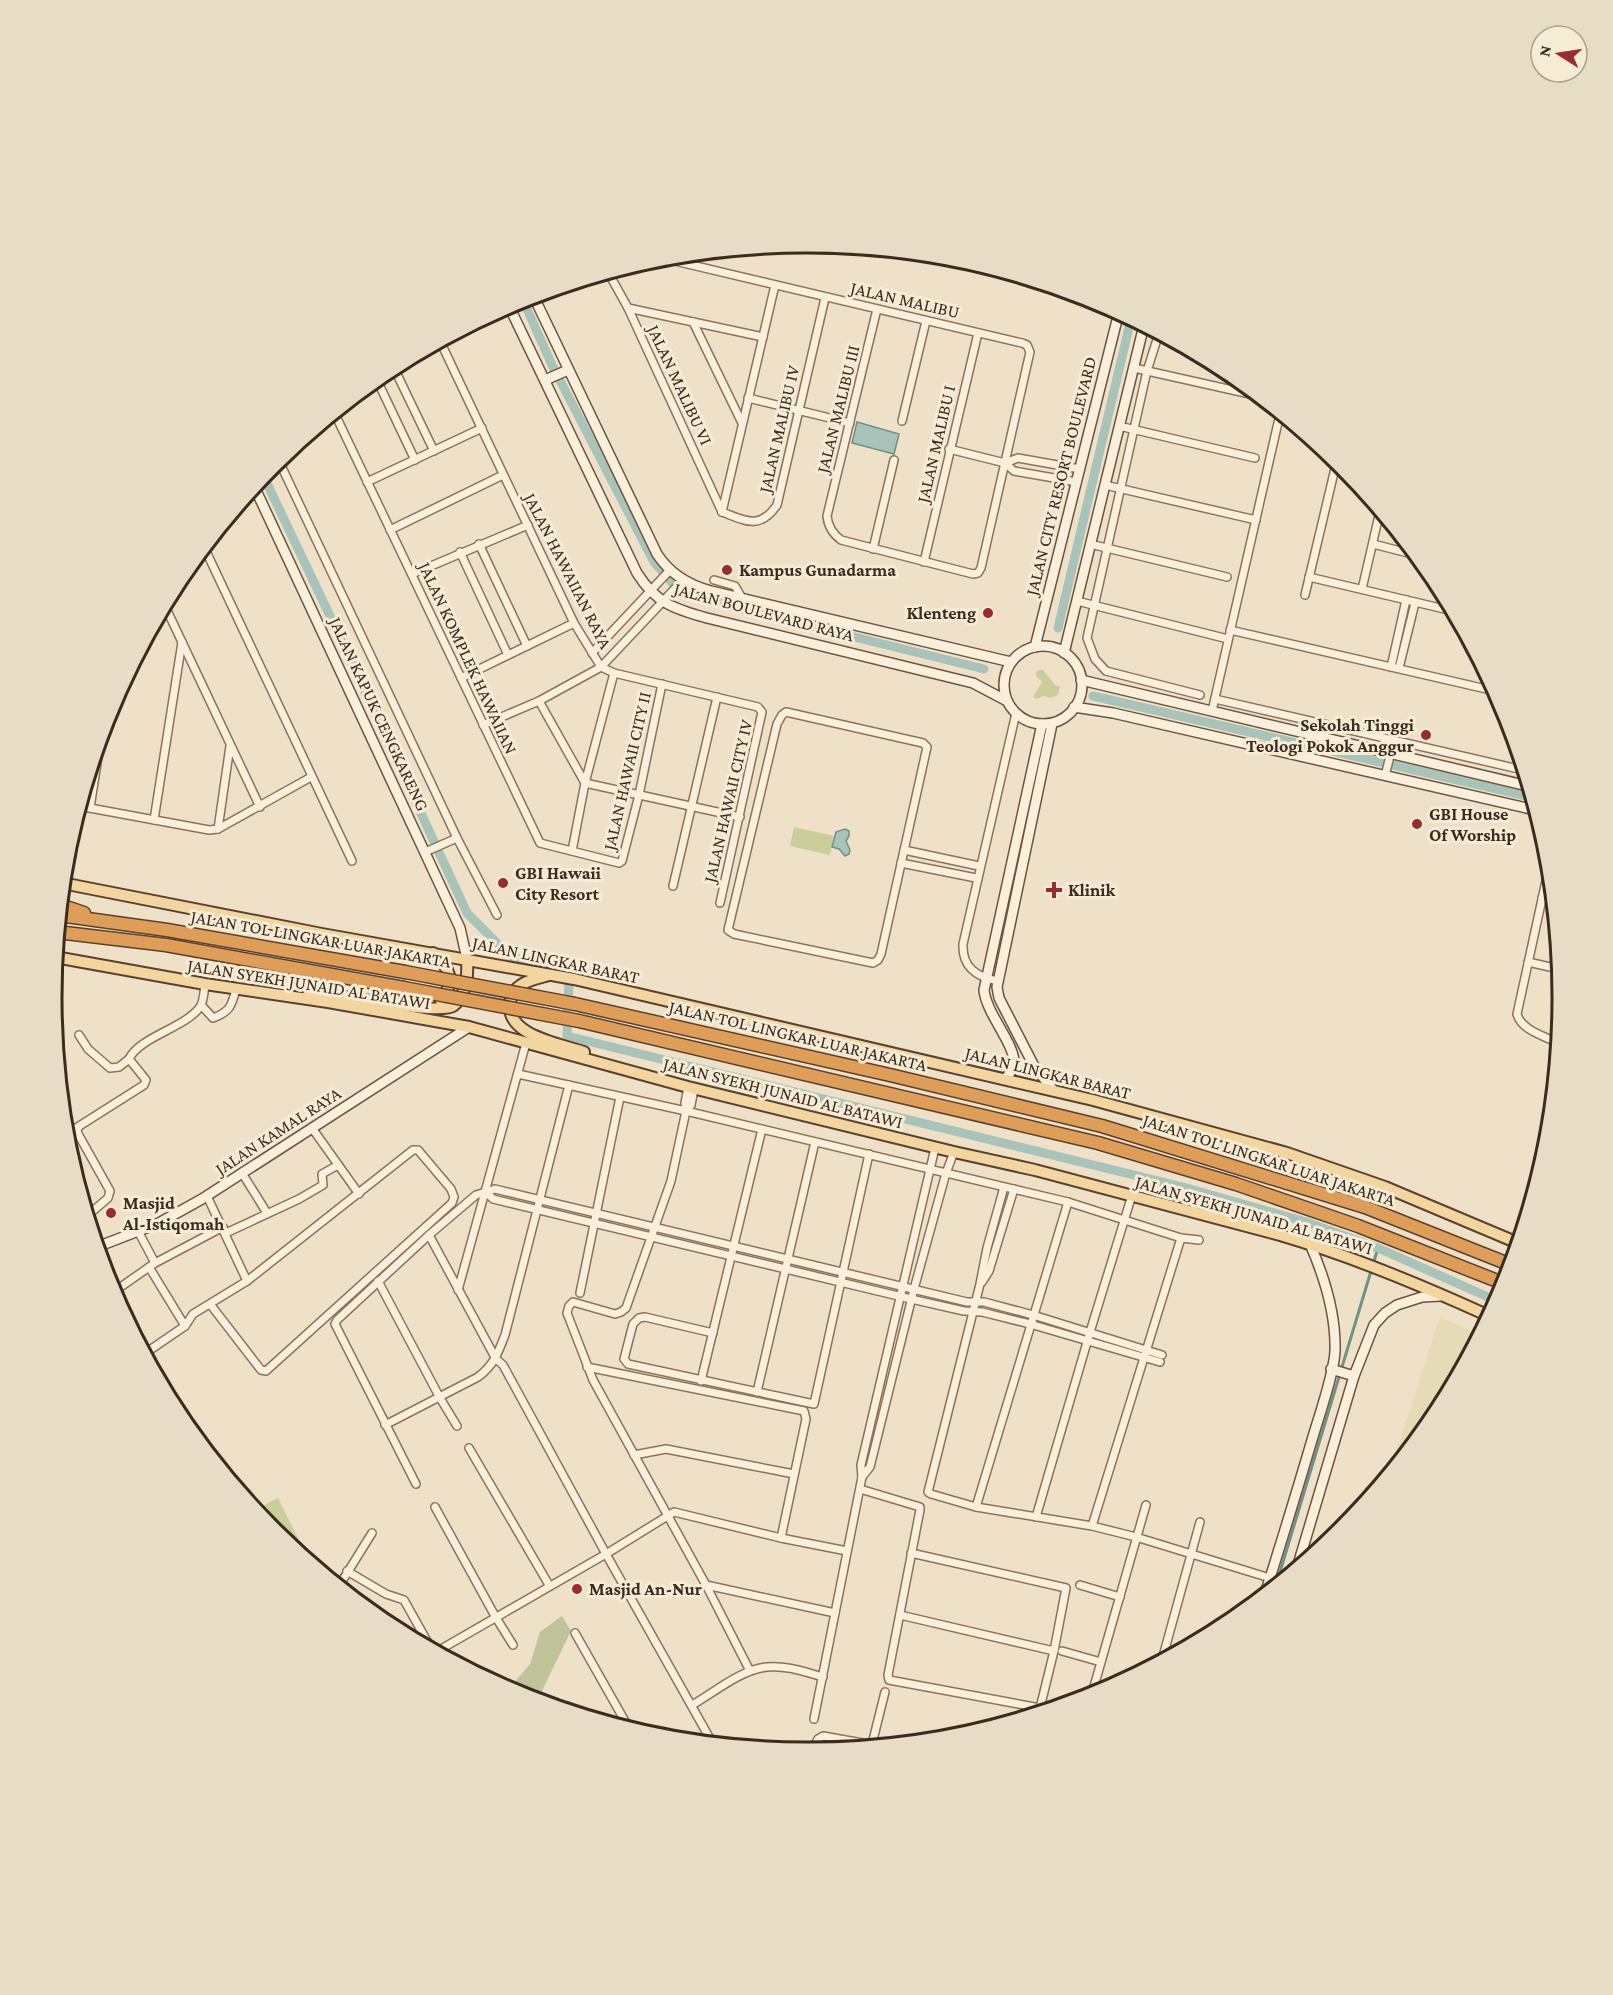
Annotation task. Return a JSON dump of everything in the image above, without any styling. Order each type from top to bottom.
[{"type":"highway","points":[[67,907],[98,920]]},
{"type":"highway","name":"JALAN TOL LINGKAR LUAR JAKARTA","points":[[66,916],[167,930],[575,1004],[1102,1126],[1365,1207],[1503,1262]]},
{"type":"highway","name":"JALAN TOL LINGKAR LUAR JAKARTA","points":[[65,933],[166,945],[579,1021],[1098,1143],[1236,1184],[1358,1226],[1496,1280]]},
{"type":"main road","name":"JALAN LINGKAR BARAT","points":[[71,885],[574,979],[1054,1091],[1287,1153],[1385,1187],[1511,1240]]},
{"type":"main road","points":[[421,1008],[441,1001],[450,982],[449,972],[444,963],[433,952]]},
{"type":"main road","name":"JALAN SYEKH JUNAID AL BATAWI","points":[[63,958],[469,1028],[691,1088],[1035,1170],[1310,1244],[1384,1271],[1482,1313]]},
{"type":"main road","points":[[295,997],[321,993],[421,1008],[438,1009],[453,1006],[467,983],[467,959]]},
{"type":"main road","points":[[554,975],[527,982],[515,988],[510,1007],[511,1014],[519,1027],[531,1035],[663,1080]]},
{"type":"street","name":"JALAN MALIBU","points":[[684,263],[1027,345],[1030,352],[978,573],[973,574],[841,540],[835,536],[827,516]]},
{"type":"street","name":"JALAN MALIBU VI","points":[[612,279],[628,308],[722,512]]},
{"type":"street","points":[[722,512],[775,285]]},
{"type":"street","name":"JALAN MALIBU IV","points":[[722,512],[744,521],[754,522],[763,520],[777,506],[825,298]]},
{"type":"street","name":"JALAN BOULEVARD RAYA","points":[[537,303],[566,371],[668,573],[681,582],[697,587],[1011,662]]},
{"type":"street","points":[[628,308],[762,337]]},
{"type":"street","name":"JALAN MALIBU III","points":[[827,516],[877,309]]},
{"type":"street","name":"JALAN BOULEVARD RAYA","points":[[512,313],[637,573],[664,600],[685,612],[707,618],[974,683],[1007,701]]},
{"type":"street","name":"JALAN CITY RESORT BOULEVARD","points":[[1035,647],[1117,320]]},
{"type":"street","points":[[902,421],[926,321]]},
{"type":"street","points":[[693,322],[742,423]]},
{"type":"street","points":[[1064,652],[1142,332]]},
{"type":"street","name":"JALAN MALIBU I","points":[[924,562],[978,333]]},
{"type":"street","points":[[1157,340],[1147,371],[1087,638],[1095,659],[1106,670],[1200,695]]},
{"type":"street","name":"JALAN HAWAIIAN RAYA","points":[[443,347],[574,623],[601,667],[614,673],[758,707]]},
{"type":"street","points":[[1134,368],[1239,392]]},
{"type":"street","points":[[546,380],[566,371]]},
{"type":"street","points":[[397,375],[434,451]]},
{"type":"street","points":[[380,387],[415,460]]},
{"type":"street","points":[[748,398],[850,423]]},
{"type":"street","name":"JALAN KOMPLEK HAWAIIAN","points":[[337,419],[540,843],[619,863]]},
{"type":"street","points":[[1212,711],[1278,421]]},
{"type":"street","points":[[1119,426],[1255,458]]},
{"type":"street","points":[[368,482],[482,428]]},
{"type":"street","points":[[949,449],[1005,463],[1014,471],[1077,482]]},
{"type":"street","points":[[1005,463],[1018,458],[1080,469]]},
{"type":"street","points":[[873,549],[894,460]]},
{"type":"street","points":[[283,469],[457,838],[497,915]]},
{"type":"street","points":[[1305,595],[1334,472]]},
{"type":"street","points":[[390,530],[503,475]]},
{"type":"street","points":[[1105,485],[1256,520]]},
{"type":"street","name":"JALAN KAPUK CENGKARENG","points":[[258,494],[427,851],[459,928],[467,959]]},
{"type":"street","points":[[1362,589],[1378,520]]},
{"type":"street","points":[[412,574],[478,544],[528,525]]},
{"type":"street","points":[[478,544],[527,646]]},
{"type":"street","points":[[1090,544],[1227,577]]},
{"type":"street","points":[[1373,544],[1403,552]]},
{"type":"street","points":[[460,552],[508,655]]},
{"type":"street","points":[[208,555],[352,861]]},
{"type":"street","points":[[592,653],[668,573]]},
{"type":"street","points":[[1309,577],[1442,609]]},
{"type":"street","points":[[714,580],[735,586],[742,598]]},
{"type":"street","points":[[483,724],[539,701],[601,667],[681,582]]},
{"type":"street","points":[[1391,667],[1406,600]]},
{"type":"street","points":[[1077,601],[1228,639]]},
{"type":"street","points":[[1400,669],[1415,603]]},
{"type":"street","points":[[168,613],[260,807]]},
{"type":"street","points":[[461,678],[574,623]]},
{"type":"street","points":[[622,624],[632,633]]},
{"type":"street","points":[[1230,630],[1484,689]]},
{"type":"street","points":[[154,820],[182,642]]},
{"type":"street","points":[[1035,647],[1054,648],[1064,652],[1075,664],[1081,680],[1081,689],[1074,707],[1064,718],[1052,724],[1026,721],[1007,701],[1004,681],[1011,662],[1026,650],[1035,647]]},
{"type":"street","points":[[572,851],[585,783],[614,673]]},
{"type":"street","points":[[1081,680],[1294,731],[1390,757],[1520,784]]},
{"type":"street","name":"JALAN HAWAII CITY II","points":[[619,863],[624,858],[662,684]]},
{"type":"street","points":[[674,886],[717,697]]},
{"type":"street","points":[[1215,699],[1515,768]]},
{"type":"street","points":[[539,701],[585,783],[740,817]]},
{"type":"street","name":"JALAN HAWAII CITY IV","points":[[720,903],[762,717],[762,712],[758,707]]},
{"type":"street","points":[[1074,707],[1113,713],[1386,773],[1527,808]]},
{"type":"street","points":[[784,713],[926,745],[901,863],[881,954],[873,963],[734,934],[728,930],[777,724],[784,713]]},
{"type":"street","points":[[998,981],[975,974],[966,964],[963,944],[976,878],[1016,713]]},
{"type":"street","points":[[1294,731],[1297,717]]},
{"type":"street","points":[[1005,1079],[1013,1066],[1013,1056],[985,998],[986,979],[1041,724]]},
{"type":"street","points":[[1052,724],[998,981],[999,998],[1039,1074],[1054,1091]]},
{"type":"street","points":[[1386,773],[1394,740]]},
{"type":"street","points":[[218,829],[230,746]]},
{"type":"street","points":[[86,807],[209,830],[218,829],[311,777]]},
{"type":"street","points":[[90,808],[94,781]]},
{"type":"street","points":[[427,851],[457,838]]},
{"type":"street","points":[[904,850],[979,866]]},
{"type":"street","points":[[901,863],[976,878]]},
{"type":"street","points":[[1544,891],[1517,1014],[1518,1020],[1528,1028],[1550,1038]]},
{"type":"street","points":[[1005,892],[1016,895]]},
{"type":"street","points":[[1000,912],[1012,915]]},
{"type":"street","points":[[1528,962],[1551,968]]},
{"type":"street","points":[[79,1035],[88,1049],[110,1068],[119,1067],[154,1037],[187,1019],[202,1006],[205,984]]},
{"type":"street","points":[[202,1006],[213,1018],[218,1017],[231,1007],[236,989]]},
{"type":"street","name":"JALAN KAMAL RAYA","points":[[104,1244],[159,1223],[207,1196],[469,1028]]},
{"type":"street","points":[[458,1290],[526,1043]]},
{"type":"street","points":[[74,1130],[144,1085],[146,1080],[129,1059]]},
{"type":"street","points":[[518,1074],[686,1111],[1068,1202],[1181,1238],[1199,1240]]},
{"type":"street","points":[[385,1425],[478,1377],[489,1369],[496,1359],[505,1335],[569,1085]]},
{"type":"street","points":[[691,1088],[691,1105],[686,1111],[671,1181],[630,1300],[621,1312],[615,1314],[578,1302],[573,1302],[568,1306],[567,1313],[587,1367],[750,1671]]},
{"type":"street","points":[[580,1293],[620,1097]]},
{"type":"street","points":[[78,1128],[77,1132],[110,1191],[108,1198],[93,1211]]},
{"type":"street","points":[[312,1128],[359,1194]]},
{"type":"street","points":[[701,1381],[762,1129]]},
{"type":"street","points":[[757,1392],[815,1142]]},
{"type":"street","points":[[814,1719],[860,1489],[861,1465],[935,1148]]},
{"type":"street","points":[[150,1350],[185,1326],[193,1314],[247,1281],[415,1150],[451,1189],[454,1197],[452,1203],[266,1371],[261,1370],[210,1304]]},
{"type":"street","points":[[862,1477],[870,1467],[911,1299],[954,1152]]},
{"type":"street","points":[[712,1333],[645,1317],[639,1318],[633,1324],[624,1359],[628,1364],[814,1404],[869,1154]]},
{"type":"street","points":[[120,1287],[152,1264],[224,1230],[299,1199],[323,1185],[322,1174],[338,1165]]},
{"type":"street","points":[[242,1173],[267,1213]]},
{"type":"street","points":[[1005,1187],[987,1248],[981,1284],[928,1488],[931,1494],[976,1507],[1092,1526],[1191,1552],[1270,1578]]},
{"type":"street","points":[[416,1484],[335,1324],[378,1281],[476,1195],[495,1189],[967,1302],[984,1302],[1090,1332],[1161,1358]]},
{"type":"street","points":[[981,1284],[989,1271],[1014,1189]]},
{"type":"street","points":[[486,1192],[493,1199],[537,1210],[901,1297],[972,1313],[982,1312],[1145,1353]]},
{"type":"street","points":[[207,1196],[247,1281]]},
{"type":"street","points":[[1036,1517],[1087,1340],[1132,1196]]},
{"type":"street","points":[[976,1507],[1068,1202]]},
{"type":"street","points":[[138,1231],[152,1264],[185,1326]]},
{"type":"street","points":[[429,1235],[496,1359],[503,1365],[709,1736]]},
{"type":"street","points":[[1092,1526],[1181,1238]]},
{"type":"street","points":[[1299,1557],[1343,1372],[1335,1353],[1334,1330],[1320,1266],[1310,1244]]},
{"type":"street","points":[[378,1281],[457,1426]]},
{"type":"street","points":[[1268,1582],[1318,1420],[1343,1372],[1374,1325],[1385,1313],[1410,1299],[1432,1295],[1446,1296]]},
{"type":"street","points":[[587,1367],[804,1412],[806,1419],[781,1538]]},
{"type":"street","points":[[871,1420],[881,1423]]},
{"type":"street","points":[[469,1448],[549,1586]]},
{"type":"street","points":[[634,1455],[666,1449],[794,1474]]},
{"type":"street","points":[[860,1489],[920,1507],[888,1678],[892,1681],[1033,1707]]},
{"type":"street","points":[[1094,1685],[1146,1505]]},
{"type":"street","points":[[435,1507],[513,1645]]},
{"type":"street","points":[[443,1648],[674,1512],[781,1538],[847,1551]]},
{"type":"street","points":[[1164,1651],[1200,1522]]},
{"type":"street","points":[[342,1580],[372,1533]]},
{"type":"street","points":[[911,1553],[1065,1587],[1067,1590],[1058,1651],[1042,1704]]},
{"type":"street","points":[[347,1571],[386,1594],[405,1600],[425,1637]]},
{"type":"street","points":[[1080,1585],[1120,1597]]},
{"type":"street","points":[[706,1586],[835,1613]]},
{"type":"street","points":[[900,1615],[1101,1662]]},
{"type":"street","points":[[575,1633],[624,1719]]},
{"type":"street","points":[[692,1705],[750,1671],[768,1667],[789,1668],[823,1677]]},
{"type":"street","points":[[871,1739],[885,1692]]},
{"type":"street","points":[[816,1742],[823,1736],[849,1741]]},
{"type":"shaded area","points":[[1440,1317],[1473,1331],[1452,1370],[1396,1453]]},
{"type":"green space","points":[[1039,670],[1043,670],[1055,685],[1060,687],[1058,695],[1050,698],[1044,696],[1036,699],[1033,697],[1042,682],[1036,676]]},
{"type":"green space","points":[[794,827],[834,836],[830,855],[790,846]]},
{"type":"green space","points":[[278,1498],[298,1538],[296,1539],[263,1506]]},
{"type":"green space","points":[[562,1616],[571,1631],[541,1693],[514,1683],[530,1664],[540,1632]]},
{"type":"water","points":[[857,422],[899,434],[894,454],[852,443]]},
{"type":"water","points":[[845,829],[849,831],[846,841],[850,850],[845,856],[839,849],[832,847],[836,832]]},
{"type":"waterway","points":[[526,307],[552,365],[654,562],[675,586],[700,598],[729,606],[984,669]]},
{"type":"waterway","points":[[1058,628],[1129,326]]},
{"type":"waterway","points":[[267,484],[467,913],[510,956],[567,973],[569,980],[567,1036],[1183,1187],[1306,1222],[1378,1248],[1489,1297]]},
{"type":"waterway","points":[[1093,696],[1523,795]]},
{"type":"waterway","points":[[1280,1573],[1378,1248]]},
{"type":"place","name":"Kampus Gunadarma","points":[[727,570]]},
{"type":"place","name":"Klenteng","points":[[988,613]]},
{"type":"place","name":"Sekolah Tinggi Teologi Pokok Anggur","points":[[1426,735]]},
{"type":"place","name":"GBI House Of Worship","points":[[1417,824]]},
{"type":"place","name":"GBI Hawaii City Resort","points":[[503,883]]},
{"type":"place","name":"Klinik","points":[[1054,890]]},
{"type":"place","name":"Masjid Al-Istiqomah","points":[[111,1213]]},
{"type":"place","name":"Masjid An-Nur","points":[[577,1589]]}]
